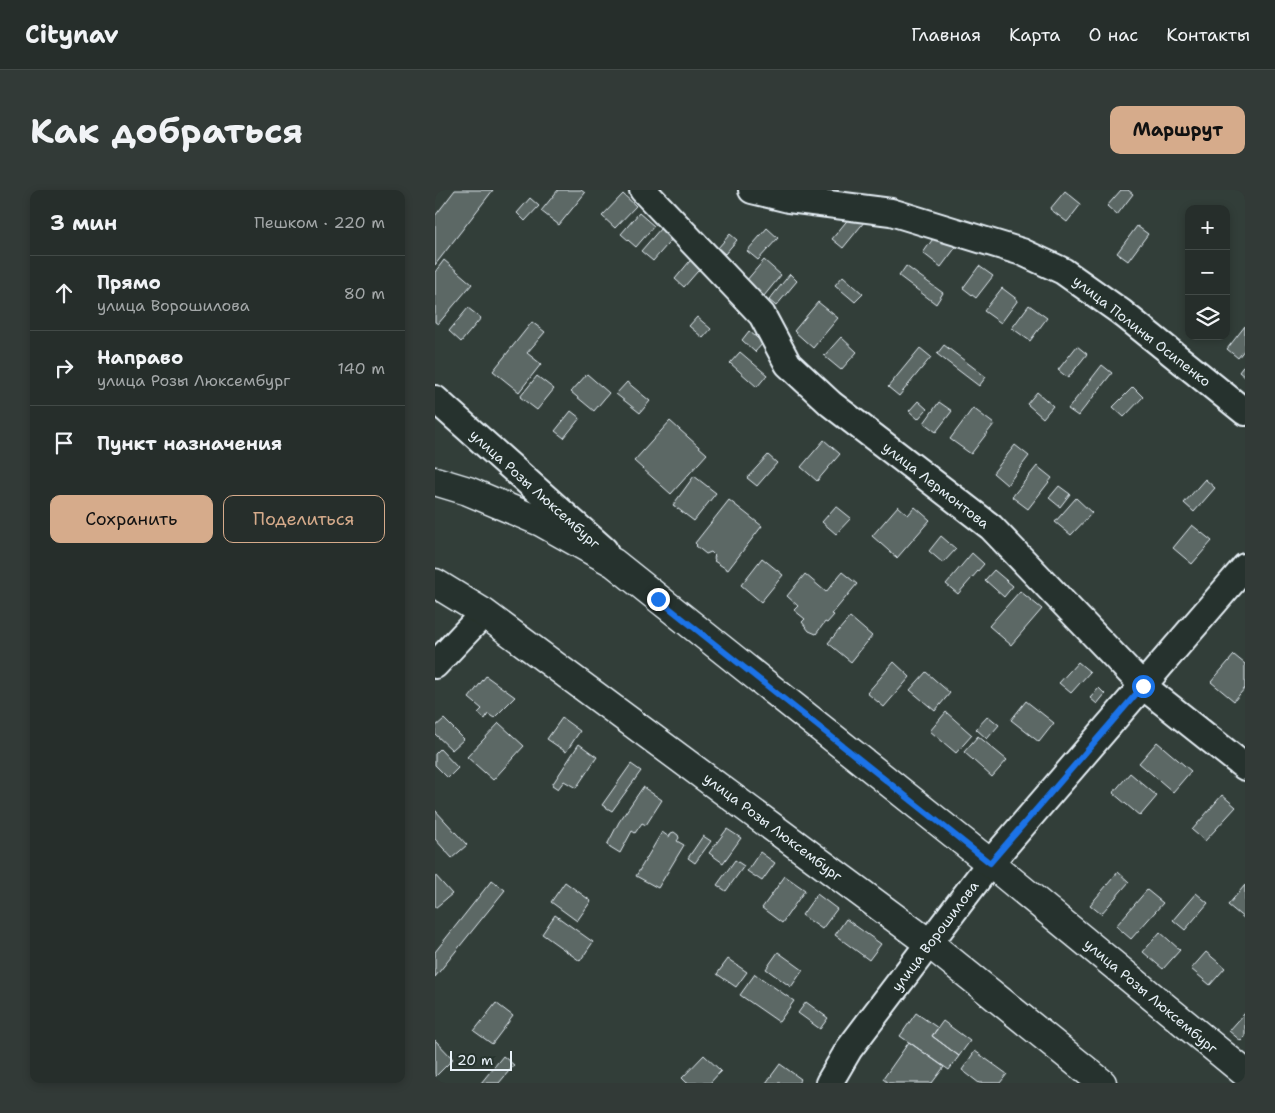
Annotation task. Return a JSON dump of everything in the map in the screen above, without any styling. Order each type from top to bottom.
[{"type":"main road","name":"улица Розы Люксембург","points":[[435,481],[469,491],[541,522],[613,563],[990,863],[1245,1073]]},
{"type":"main road","name":"улица Розы Люксембург","points":[[435,582],[484,613],[930,944],[1102,1083]]},
{"type":"street","name":"улица Лермонтова","points":[[643,190],[762,315],[788,364],[831,404],[991,527],[1143,686],[1245,767]]},
{"type":"street","name":"улица Полины Осипенко","points":[[752,190],[789,198],[891,212],[1021,252],[1063,271],[1121,312],[1245,412]]},
{"type":"street","name":"улица Розы Люксембург","points":[[435,399],[658,599]]},
{"type":"street","name":"улица Ворошилова","points":[[829,1083],[849,1049],[990,863],[1245,567]]},
{"type":"street","points":[[435,665],[484,613]]},
{"type":"building","points":[[455,190],[493,190],[435,265],[435,216]]},
{"type":"building","points":[[558,190],[581,190],[585,193],[559,225],[541,211]]},
{"type":"building","points":[[1121,190],[1128,190],[1133,194],[1117,215],[1107,206]]},
{"type":"building","points":[[1065,191],[1081,204],[1067,222],[1050,209]]},
{"type":"building","points":[[623,194],[636,206],[615,228],[602,216]]},
{"type":"building","points":[[530,198],[539,206],[525,221],[517,213]]},
{"type":"building","points":[[854,212],[865,221],[843,248],[832,239]]},
{"type":"building","points":[[639,213],[654,226],[636,247],[621,234]]},
{"type":"building","points":[[1137,226],[1148,234],[1128,261],[1117,253]]},
{"type":"building","points":[[661,228],[673,238],[653,261],[641,251]]},
{"type":"building","points":[[767,228],[778,238],[758,260],[747,251]]},
{"type":"building","points":[[937,233],[956,247],[941,267],[923,253]]},
{"type":"building","points":[[730,234],[737,240],[725,254],[718,248]]},
{"type":"building","points":[[694,256],[704,264],[684,287],[675,279]]},
{"type":"building","points":[[444,260],[472,284],[438,324],[435,322],[435,272]]},
{"type":"building","points":[[764,260],[781,275],[764,296],[746,281]]},
{"type":"building","points":[[906,266],[943,293],[936,304],[899,276]]},
{"type":"building","points":[[979,266],[993,276],[976,298],[963,288]]},
{"type":"building","points":[[790,274],[797,281],[776,306],[769,300]]},
{"type":"building","points":[[843,276],[863,294],[855,302],[835,285]]},
{"type":"building","points":[[1002,288],[1018,300],[1001,323],[984,311]]},
{"type":"building","points":[[818,302],[838,318],[813,348],[794,331]]},
{"type":"building","points":[[1029,305],[1047,318],[1030,341],[1012,328]]},
{"type":"building","points":[[468,308],[481,318],[461,342],[449,331]]},
{"type":"building","points":[[697,317],[711,329],[703,338],[689,326]]},
{"type":"building","points":[[532,322],[545,332],[527,353],[541,364],[519,392],[493,371]]},
{"type":"building","points":[[1245,326],[1245,349],[1238,358],[1227,349]]},
{"type":"building","points":[[749,331],[763,343],[755,352],[742,340]]},
{"type":"building","points":[[841,337],[857,352],[841,370],[824,356]]},
{"type":"building","points":[[944,345],[986,377],[979,386],[937,354]]},
{"type":"building","points":[[1077,346],[1087,354],[1068,378],[1058,370]]},
{"type":"building","points":[[920,348],[931,357],[899,396],[888,387]]},
{"type":"building","points":[[740,352],[767,375],[757,387],[730,363]]},
{"type":"building","points":[[1245,364],[1245,377],[1239,372]]},
{"type":"building","points":[[1102,365],[1112,373],[1078,416],[1068,409]]},
{"type":"building","points":[[587,374],[609,393],[594,411],[571,392]]},
{"type":"building","points":[[537,376],[554,389],[537,410],[520,397]]},
{"type":"building","points":[[627,382],[650,401],[640,413],[616,394]]},
{"type":"building","points":[[1133,387],[1143,397],[1124,417],[1113,407]]},
{"type":"building","points":[[1037,392],[1053,406],[1043,418],[1027,404]]},
{"type":"building","points":[[918,401],[927,409],[918,419],[909,411]]},
{"type":"building","points":[[939,402],[952,411],[936,432],[924,423]]},
{"type":"building","points":[[973,408],[994,424],[971,454],[950,439]]},
{"type":"building","points":[[571,411],[580,418],[564,438],[555,431]]},
{"type":"building","points":[[670,421],[707,454],[671,494],[634,461]]},
{"type":"building","points":[[824,440],[840,454],[817,481],[801,467]]},
{"type":"building","points":[[1015,445],[1029,456],[1007,485],[993,473]]},
{"type":"building","points":[[768,455],[777,463],[757,486],[747,478]]},
{"type":"building","points":[[1037,466],[1052,478],[1028,509],[1012,497]]},
{"type":"building","points":[[694,476],[716,493],[694,521],[673,505]]},
{"type":"building","points":[[1205,479],[1215,488],[1194,512],[1184,503]]},
{"type":"building","points":[[1059,486],[1070,494],[1060,507],[1049,498]]},
{"type":"building","points":[[1076,498],[1092,513],[1071,535],[1055,522]]},
{"type":"building","points":[[729,500],[762,526],[728,570],[714,561],[715,556],[711,552],[706,554],[695,543]]},
{"type":"building","points":[[836,506],[851,518],[836,534],[822,522]]},
{"type":"building","points":[[898,506],[908,515],[915,507],[930,520],[897,558],[872,536]]},
{"type":"building","points":[[1192,525],[1212,541],[1192,564],[1173,548]]},
{"type":"building","points":[[941,536],[956,549],[943,563],[929,551]]},
{"type":"building","points":[[972,553],[984,564],[958,594],[946,584]]},
{"type":"building","points":[[762,558],[783,575],[761,602],[741,585]]},
{"type":"building","points":[[994,570],[1013,586],[1004,597],[985,580]]},
{"type":"building","points":[[842,572],[857,584],[832,614],[834,615],[827,623],[825,622],[816,634],[809,631],[802,622],[805,619],[794,610],[798,606],[787,596],[805,574],[826,592]]},
{"type":"building","points":[[1020,591],[1042,609],[1011,645],[989,626]]},
{"type":"building","points":[[850,617],[872,636],[851,662],[828,643]]},
{"type":"building","points":[[1234,655],[1245,664],[1245,688],[1234,701],[1211,682]]},
{"type":"building","points":[[894,662],[910,677],[884,707],[867,693]]},
{"type":"building","points":[[1078,662],[1090,672],[1071,693],[1059,683]]},
{"type":"building","points":[[926,672],[950,693],[935,711],[910,690]]},
{"type":"building","points":[[486,676],[515,697],[494,718],[488,714],[485,719],[478,713],[482,709],[469,698]]},
{"type":"building","points":[[1099,688],[1105,694],[1097,704],[1090,698]]},
{"type":"building","points":[[1026,701],[1054,723],[1039,742],[1011,720]]},
{"type":"building","points":[[946,712],[972,735],[956,753],[930,731]]},
{"type":"building","points":[[988,716],[999,725],[987,739],[976,729]]},
{"type":"building","points":[[562,718],[580,731],[566,752],[547,739]]},
{"type":"building","points":[[444,719],[464,739],[452,750],[435,734],[435,727]]},
{"type":"building","points":[[499,723],[524,746],[493,780],[467,757]]},
{"type":"building","points":[[978,736],[1007,760],[992,777],[964,752]]},
{"type":"building","points":[[1157,742],[1191,771],[1173,792],[1139,763]]},
{"type":"building","points":[[579,744],[597,757],[576,788],[564,781],[558,789],[552,785]]},
{"type":"building","points":[[440,749],[458,768],[448,778],[435,765],[435,754]]},
{"type":"building","points":[[631,764],[641,771],[612,811],[602,805]]},
{"type":"building","points":[[1130,773],[1157,796],[1140,816],[1113,793]]},
{"type":"building","points":[[643,787],[662,800],[646,825],[642,823],[635,833],[632,831],[620,853],[607,845],[619,822]]},
{"type":"building","points":[[1222,795],[1236,807],[1205,841],[1192,830]]},
{"type":"building","points":[[435,810],[467,845],[452,858],[435,839]]},
{"type":"building","points":[[727,829],[741,838],[723,863],[709,853]]},
{"type":"building","points":[[662,832],[669,837],[674,832],[679,838],[677,841],[684,845],[658,888],[636,876]]},
{"type":"building","points":[[703,836],[711,841],[695,863],[688,858]]},
{"type":"building","points":[[760,852],[775,863],[762,881],[747,871]]},
{"type":"building","points":[[735,860],[744,866],[726,891],[717,885]]},
{"type":"building","points":[[1118,872],[1129,882],[1101,914],[1090,905]]},
{"type":"building","points":[[435,875],[452,894],[435,908]]},
{"type":"building","points":[[785,876],[805,890],[782,923],[762,908]]},
{"type":"building","points":[[492,880],[505,890],[435,977],[435,952]]},
{"type":"building","points":[[565,882],[591,901],[577,921],[551,902]]},
{"type":"building","points":[[1245,885],[1245,919],[1228,905]]},
{"type":"building","points":[[1147,890],[1163,903],[1131,939],[1116,926]]},
{"type":"building","points":[[1196,893],[1208,903],[1185,930],[1173,920]]},
{"type":"building","points":[[817,894],[837,909],[822,929],[802,915]]},
{"type":"building","points":[[555,915],[593,942],[580,961],[542,934]]},
{"type":"building","points":[[846,919],[881,944],[869,960],[835,935]]},
{"type":"building","points":[[1160,932],[1180,950],[1163,969],[1143,952]]},
{"type":"building","points":[[778,952],[803,970],[791,987],[766,969]]},
{"type":"building","points":[[1206,952],[1225,968],[1210,985],[1191,969]]},
{"type":"building","points":[[728,959],[747,972],[736,987],[717,974]]},
{"type":"building","points":[[755,974],[794,1001],[779,1022],[740,995]]},
{"type":"building","points":[[806,1002],[828,1018],[820,1029],[798,1013]]},
{"type":"building","points":[[496,1003],[513,1016],[492,1044],[474,1031]]},
{"type":"building","points":[[916,1013],[938,1028],[932,1036],[959,1056],[949,1070],[900,1036]]},
{"type":"building","points":[[1245,1013],[1245,1037],[1241,1041],[1229,1031]]},
{"type":"building","points":[[943,1021],[970,1041],[959,1056],[932,1036]]},
{"type":"building","points":[[435,1040],[453,1059],[435,1077]]},
{"type":"building","points":[[909,1042],[944,1067],[932,1083],[888,1083],[883,1079]]},
{"type":"building","points":[[975,1051],[1007,1074],[1000,1083],[979,1083],[962,1070]]},
{"type":"building","points":[[704,1055],[721,1071],[710,1083],[687,1083],[682,1078]]},
{"type":"building","points":[[503,1056],[514,1065],[499,1083],[481,1083]]},
{"type":"building","points":[[780,1064],[801,1079],[798,1083],[766,1083]]},
{"type":"route","points":[[658,599],[990,863],[1143,686]]}]
